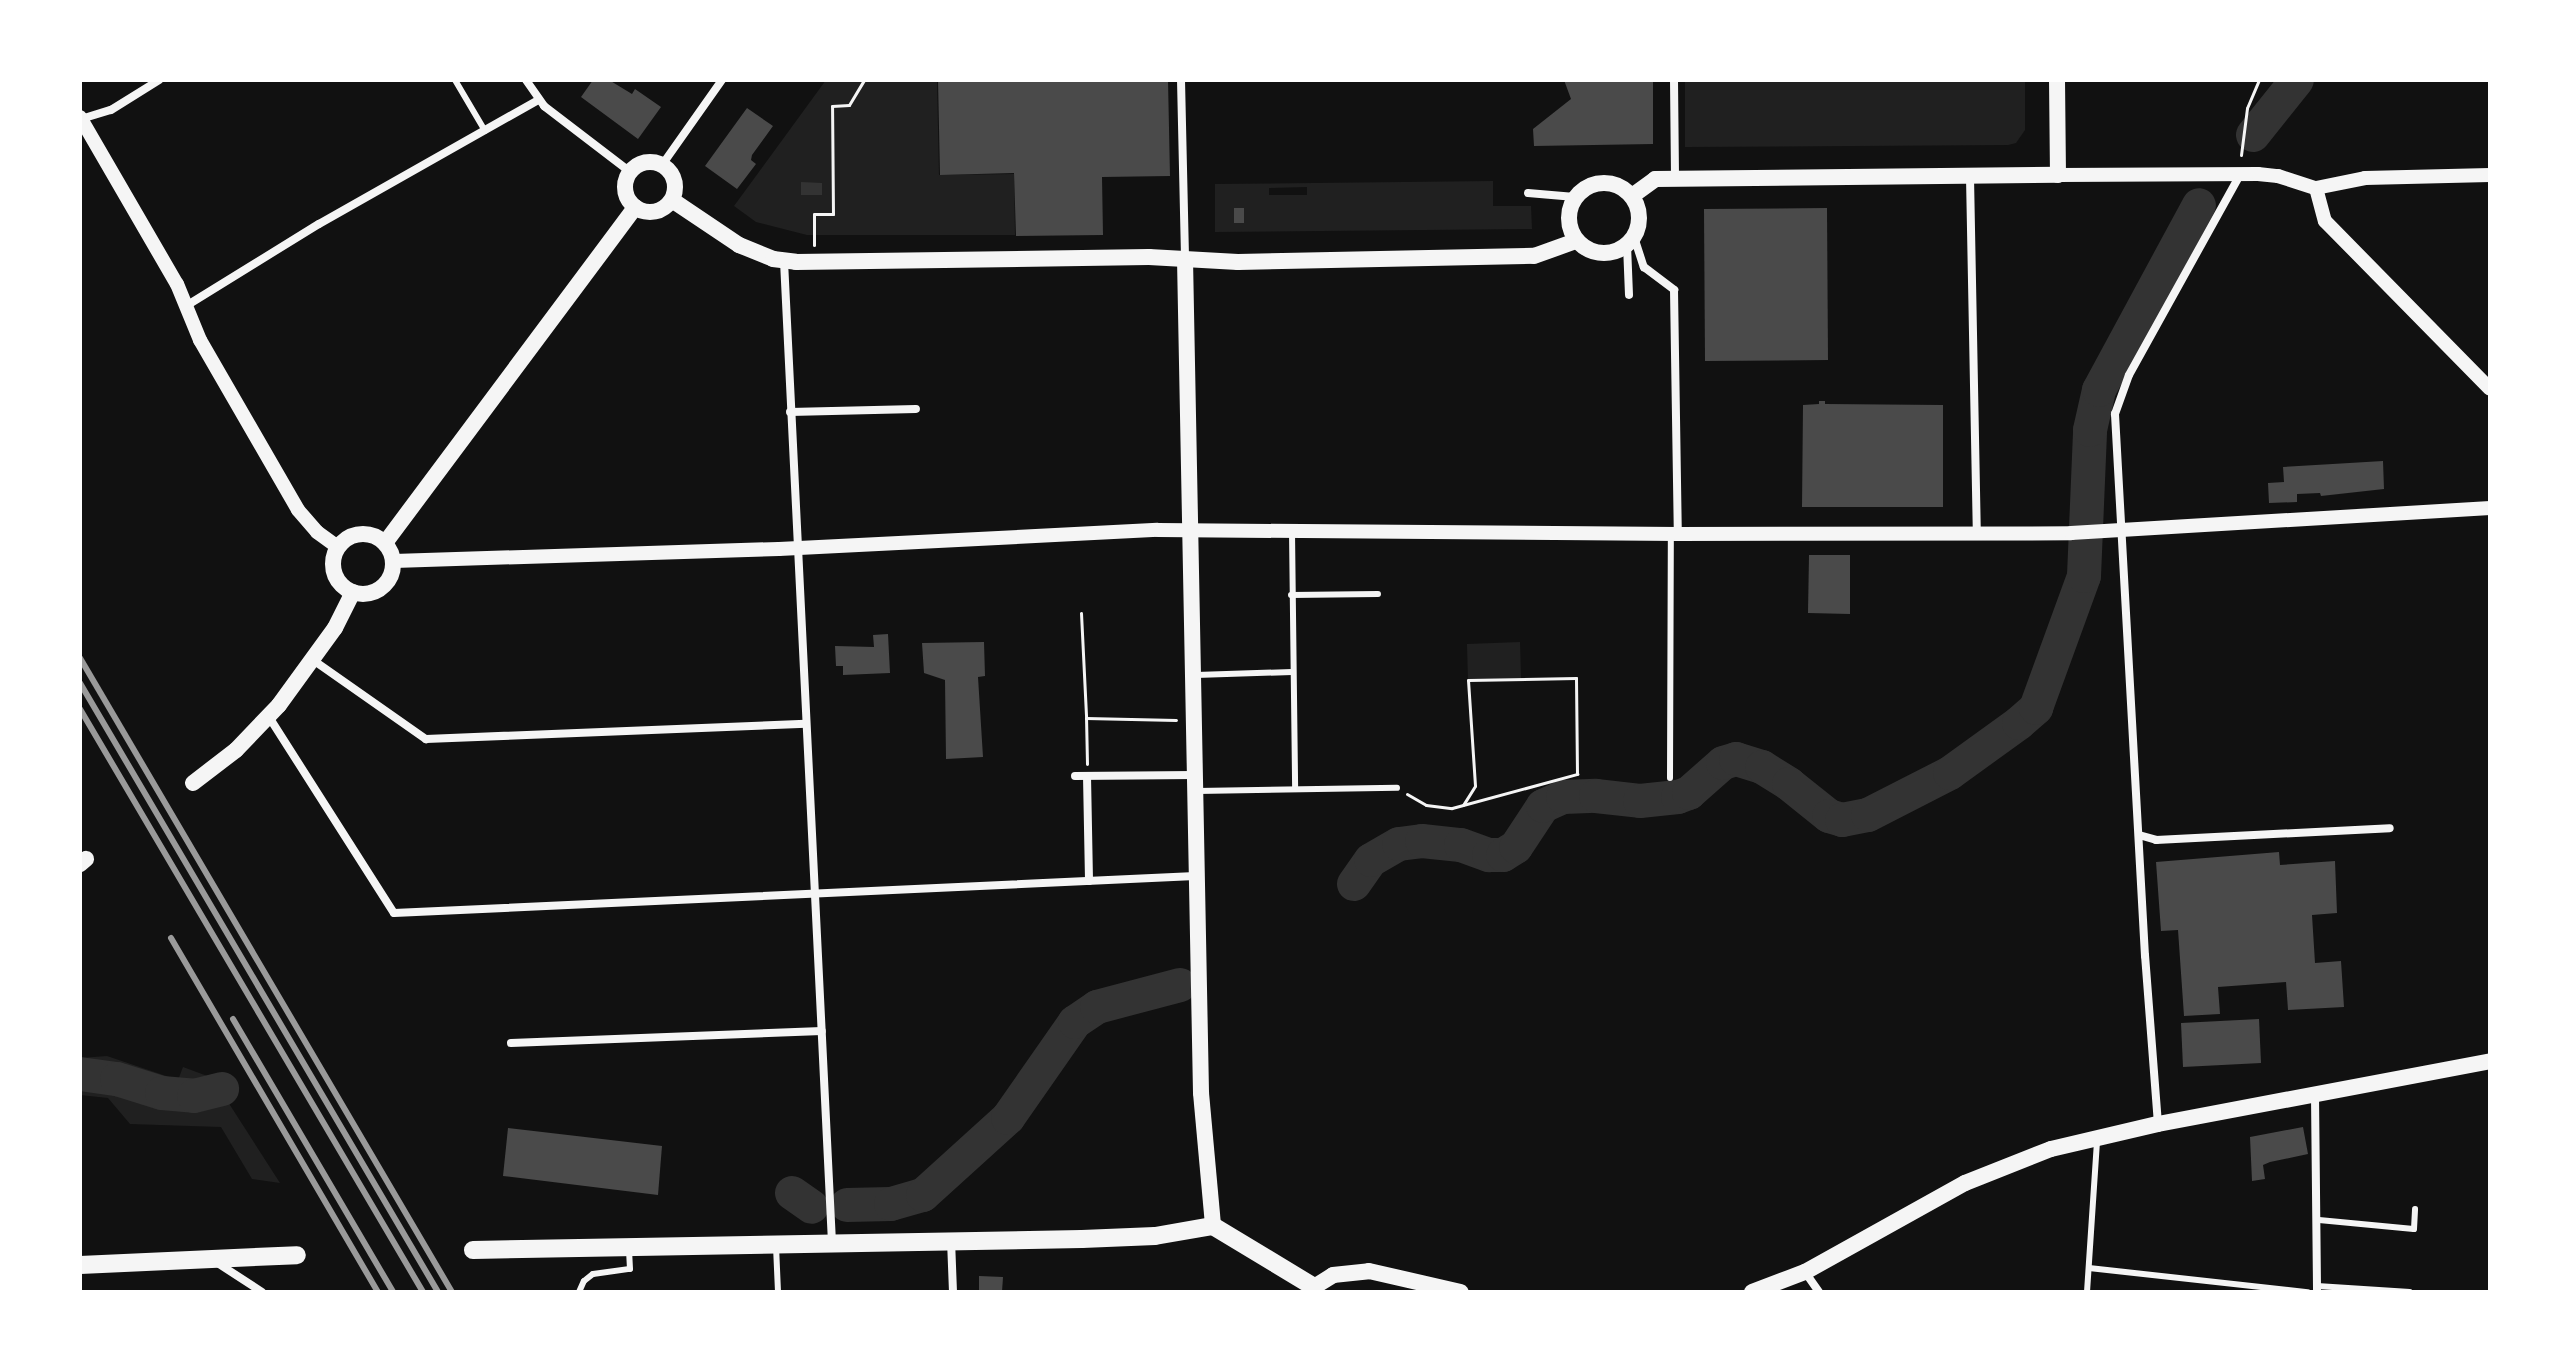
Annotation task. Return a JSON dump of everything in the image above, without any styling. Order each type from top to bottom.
[{"type":"main road","points":[[1632,196],[1655,179],[2058,175],[2057,80]]},
{"type":"main road","points":[[648,162],[662,165],[675,180],[672,200],[651,212],[635,207],[625,195],[629,171],[648,162]]},
{"type":"main road","points":[[1610,183],[1632,196],[1640,216],[1631,241],[1607,254],[1596,253],[1576,241],[1568,219],[1575,197],[1585,188],[1610,183]]},
{"type":"main road","points":[[672,200],[739,245],[784,261],[1185,259],[1238,262],[1534,256],[1576,241]]},
{"type":"main road","points":[[385,543],[635,207]]},
{"type":"main road","points":[[1185,259],[1201,1093],[1213,1226]]},
{"type":"main road","points":[[361,533],[374,535],[385,543],[394,561],[391,576],[382,588],[368,594],[353,592],[342,585],[334,573],[333,560],[338,547],[348,537],[361,533]]},
{"type":"main road","points":[[193,783],[224,761],[269,717],[335,628],[353,592]]},
{"type":"main road","points":[[1752,1292],[1805,1272],[1965,1183],[2051,1149],[2158,1124],[2490,1061]]},
{"type":"main road","points":[[473,1250],[1155,1236],[1213,1226],[1313,1290],[1333,1275],[1369,1271],[1461,1292]]},
{"type":"main road","points":[[80,1265],[297,1255]]},
{"type":"street","points":[[159,80],[111,110],[81,118],[186,306],[200,340],[298,510],[317,532],[338,547]]},
{"type":"street","points":[[526,80],[538,100],[629,171]]},
{"type":"street","points":[[662,165],[722,80]]},
{"type":"street","points":[[1181,80],[1185,259]]},
{"type":"street","points":[[1674,80],[1675,179]]},
{"type":"street","points":[[186,306],[319,224],[538,100]]},
{"type":"street","points":[[2058,175],[2241,174],[2278,176],[2316,188],[2365,178],[2490,175]]},
{"type":"street","points":[[2158,1124],[2115,414],[2119,397],[2241,174]]},
{"type":"street","points":[[1970,177],[1977,534]]},
{"type":"street","points":[[2316,188],[2325,221],[2490,389]]},
{"type":"street","points":[[1528,193],[1575,197]]},
{"type":"street","points":[[1631,241],[1644,267],[1674,290],[1675,534]]},
{"type":"street","points":[[1629,295],[1631,241]]},
{"type":"street","points":[[784,261],[832,1242]]},
{"type":"street","points":[[790,412],[916,409]]},
{"type":"street","points":[[394,561],[798,549],[1191,530],[2071,533],[2490,508]]},
{"type":"street","points":[[313,660],[426,739],[806,724]]},
{"type":"street","points":[[269,717],[394,913],[1195,876]]},
{"type":"street","points":[[1075,776],[1194,783]]},
{"type":"street","points":[[1087,776],[1089,881]]},
{"type":"street","points":[[2139,835],[2156,840],[2390,828]]},
{"type":"street","points":[[511,1043],[822,1031]]},
{"type":"street","points":[[2315,1096],[2319,1220],[2317,1289]]},
{"type":"street","points":[[951,1239],[953,1292]]},
{"type":"street","points":[[213,1260],[262,1292]]},
{"type":"street","points":[[1805,1272],[1819,1292]]},
{"type":"lane","points":[[455,80],[485,131]]},
{"type":"lane","points":[[1292,532],[1295,788]]},
{"type":"lane","points":[[1670,778],[1675,534]]},
{"type":"lane","points":[[1291,595],[1378,594]]},
{"type":"lane","points":[[1192,675],[1292,672]]},
{"type":"lane","points":[[1194,783],[1295,788],[1397,788]]},
{"type":"lane","points":[[2087,1292],[2097,1137]]},
{"type":"lane","points":[[2319,1220],[2414,1229],[2415,1209]]},
{"type":"lane","points":[[776,1242],[778,1292]]},
{"type":"lane","points":[[579,1292],[584,1281],[593,1274],[630,1269],[629,1246]]},
{"type":"lane","points":[[2089,1268],[2308,1292]]},
{"type":"lane","points":[[2317,1289],[2410,1292]]},
{"type":"path","points":[[814,249],[814,214],[833,214],[832,106],[849,105],[864,80]]},
{"type":"path","points":[[2241,155],[2247,108],[2259,80]]},
{"type":"path","points":[[1081,613],[1087,776]]},
{"type":"path","points":[[1397,788],[1426,805],[1452,808],[1577,774],[1576,678],[1468,680],[1475,786],[1463,805]]},
{"type":"path","points":[[1086,718],[1176,720]]},
{"type":"shaded area","points":[[826,80],[937,80],[939,175],[1014,174],[1015,235],[807,235],[756,222],[734,206]]},
{"type":"shaded area","points":[[1685,80],[2025,80],[2025,130],[2016,143],[2008,145],[1685,147]]},
{"type":"shaded area","points":[[1493,181],[1493,206],[1531,206],[1532,229],[1215,232],[1215,184]],"holes":[[[1307,187],[1307,195],[1269,195],[1269,188]]]},
{"type":"shaded area","points":[[801,182],[822,183],[822,195],[801,195]]},
{"type":"shaded area","points":[[1520,642],[1521,678],[1468,680],[1467,644]]},
{"type":"shaded area","points":[[107,1056],[178,1080],[183,1067],[210,1077],[214,1102],[228,1102],[280,1183],[252,1179],[221,1127],[130,1124],[108,1098],[80,1095],[80,1058]]},
{"type":"building","points":[[593,80],[609,80],[632,94],[635,89],[661,107],[638,139],[581,97]]},
{"type":"building","points":[[938,80],[1168,80],[1170,176],[1102,177],[1103,235],[1016,236],[1014,173],[940,175]]},
{"type":"building","points":[[1564,80],[1653,80],[1653,144],[1534,146],[1533,129],[1571,99]]},
{"type":"building","points":[[747,108],[773,126],[752,155],[751,160],[756,164],[737,189],[705,166]]},
{"type":"building","points":[[1234,208],[1244,208],[1244,223],[1234,223]]},
{"type":"building","points":[[1827,208],[1828,360],[1705,361],[1704,209]]},
{"type":"building","points":[[1819,401],[1825,401],[1825,404],[1943,405],[1943,507],[1802,507],[1803,405],[1819,404]]},
{"type":"building","points":[[2383,461],[2384,489],[2321,496],[2320,493],[2297,494],[2297,502],[2269,503],[2268,483],[2284,482],[2283,467]]},
{"type":"building","points":[[1809,555],[1850,555],[1850,614],[1808,613]]},
{"type":"building","points":[[888,634],[890,673],[843,675],[843,666],[836,666],[835,646],[874,647],[873,635]]},
{"type":"building","points":[[984,642],[985,676],[978,677],[983,757],[946,759],[945,680],[924,673],[922,643]]},
{"type":"building","points":[[2279,852],[2280,865],[2335,861],[2337,913],[2312,915],[2315,963],[2341,961],[2344,1007],[2288,1010],[2286,982],[2218,987],[2220,1014],[2184,1016],[2178,930],[2161,931],[2156,862]]},
{"type":"building","points":[[2259,1019],[2261,1063],[2183,1067],[2181,1023]]},
{"type":"building","points":[[2303,1127],[2308,1154],[2263,1165],[2265,1179],[2252,1181],[2250,1137]]},
{"type":"building","points":[[508,1128],[662,1146],[658,1195],[503,1176]]},
{"type":"building","points":[[979,1276],[1003,1277],[1002,1292],[979,1292]]},
{"type":"waterway","points":[[2253,135],[2297,80]]},
{"type":"waterway","points":[[1354,884],[1371,860],[1399,844],[1422,841],[1461,845],[1489,855],[1503,855],[1516,847],[1543,806],[1563,797],[1596,796],[1640,801],[1678,797],[1689,793],[1723,763],[1736,759],[1762,767],[1829,816],[1842,820],[1868,815],[1950,773],[2019,723],[2036,708],[2084,576],[2090,430],[2099,390],[2199,205]]},
{"type":"waterway","points":[[847,1205],[891,1204],[923,1195],[1008,1118],[1075,1022],[1097,1007],[1180,985]]},
{"type":"waterway","points":[[80,1074],[117,1079],[162,1093],[194,1096],[222,1089]]},
{"type":"waterway","points":[[792,1193],[812,1207]]},
{"type":"railway","points":[[80,658],[452,1292]]},
{"type":"railway","points":[[80,683],[438,1292]]},
{"type":"railway","points":[[80,709],[423,1292]]},
{"type":"railway","points":[[171,938],[378,1292]]},
{"type":"railway","points":[[233,1019],[393,1292]]}]
